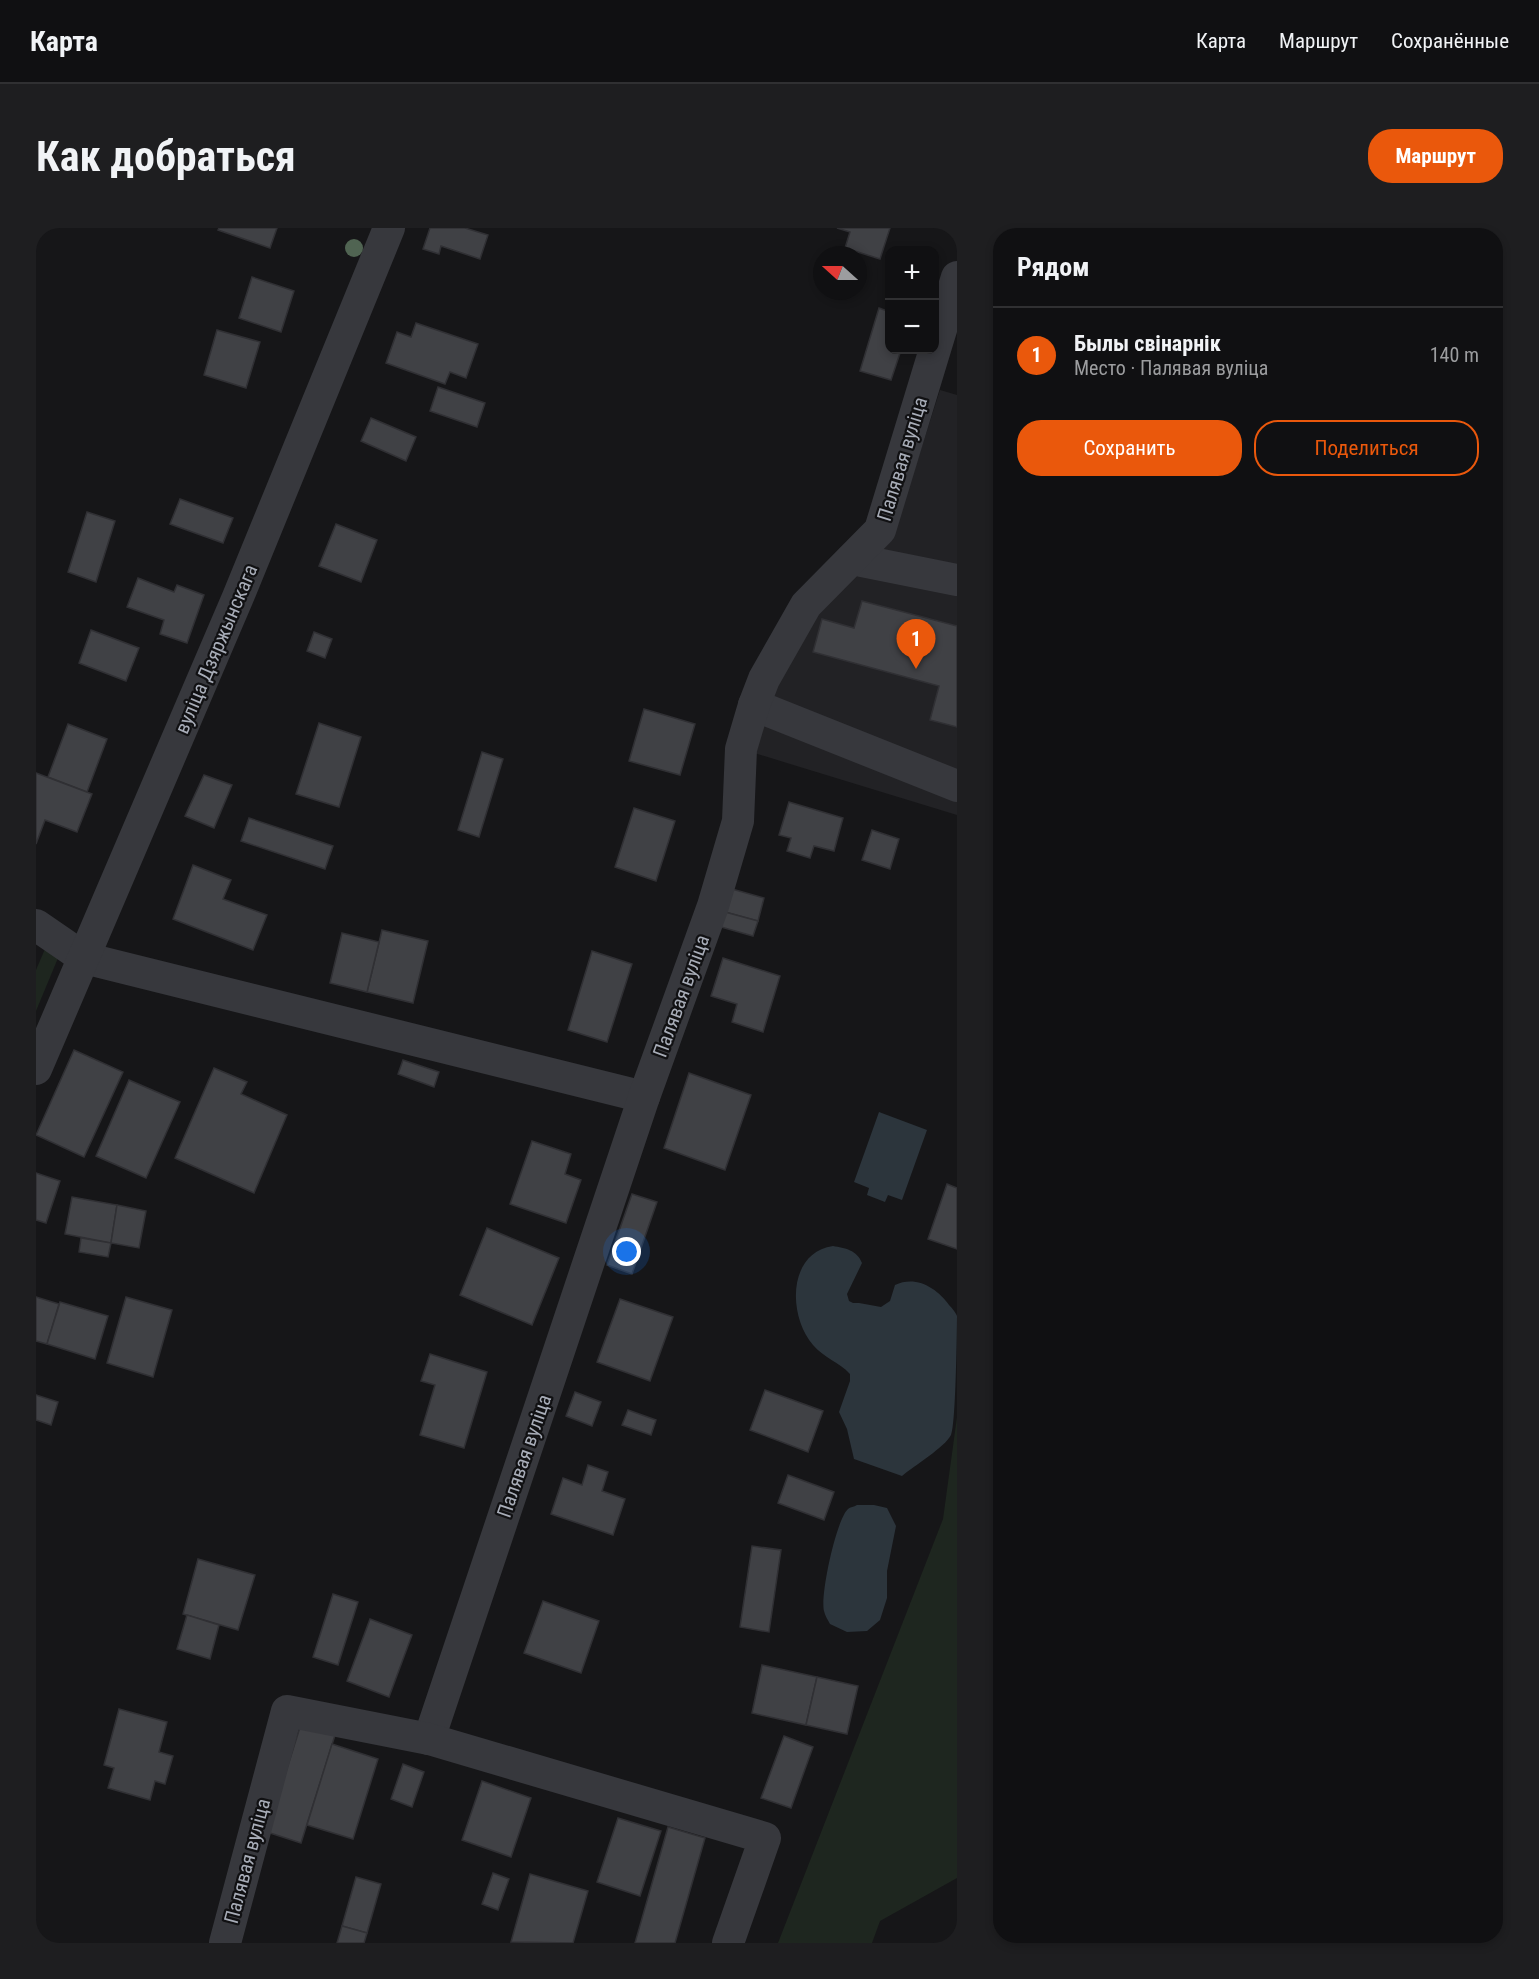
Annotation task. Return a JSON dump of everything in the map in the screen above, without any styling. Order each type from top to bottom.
[{"type":"street","name":"вуліца Дзяржынскага","points":[[36,1069],[234,608],[389,228]]},
{"type":"street","name":"Палявая вуліца","points":[[429,1739],[644,1097],[713,906],[738,821],[741,749],[754,705],[764,679],[806,605],[880,530],[957,277]]},
{"type":"street","points":[[852,559],[957,580]]},
{"type":"street","points":[[754,705],[957,786]]},
{"type":"street","points":[[36,925],[84,958],[644,1097]]},
{"type":"street","name":"Палявая вуліца","points":[[225,1943],[287,1711],[429,1739],[765,1838],[728,1943]]},
{"type":"shaded area","points":[[940,390],[957,395],[957,815],[751,752],[772,687],[814,607],[897,524]]},
{"type":"shaded area","points":[[45,949],[58,958],[36,1011],[36,970]]},
{"type":"shaded area","points":[[879,1112],[927,1130],[902,1200],[888,1195],[885,1202],[867,1195],[869,1188],[854,1182]]},
{"type":"shaded area","points":[[833,1246],[854,1252],[862,1263],[847,1294],[849,1301],[881,1307],[890,1301],[895,1285],[903,1282],[918,1282],[938,1293],[957,1316],[955,1396],[951,1435],[936,1451],[902,1476],[854,1459],[847,1429],[839,1412],[850,1381],[850,1374],[813,1345],[799,1318],[796,1287],[800,1273],[807,1260],[818,1251]]},
{"type":"shaded area","points":[[957,1417],[957,1878],[880,1921],[872,1943],[778,1943],[943,1519]]},
{"type":"shaded area","points":[[857,1505],[887,1508],[896,1526],[887,1571],[887,1598],[880,1620],[867,1631],[847,1632],[830,1624],[824,1613],[824,1590],[830,1558],[843,1516],[848,1509]]},
{"type":"building","points":[[219,228],[277,228],[270,248],[218,230]]},
{"type":"building","points":[[430,228],[465,228],[488,235],[480,259],[441,246],[439,254],[423,249]]},
{"type":"building","points":[[837,228],[890,228],[880,259],[867,255],[867,246],[846,246],[850,232]]},
{"type":"building","points":[[252,277],[294,291],[281,332],[239,318]]},
{"type":"building","points":[[879,308],[885,310],[885,354],[900,354],[891,380],[860,371]]},
{"type":"building","points":[[416,323],[478,344],[466,378],[450,372],[445,384],[386,363],[397,332],[411,337]]},
{"type":"building","points":[[217,330],[260,342],[246,388],[204,375]]},
{"type":"building","points":[[438,387],[485,403],[477,427],[430,411]]},
{"type":"building","points":[[371,418],[416,437],[406,461],[361,441]]},
{"type":"building","points":[[180,499],[233,518],[223,543],[170,524]]},
{"type":"building","points":[[87,512],[115,521],[96,582],[68,572]]},
{"type":"building","points":[[336,524],[377,540],[361,582],[319,566]]},
{"type":"building","points":[[138,578],[174,592],[177,585],[204,595],[187,643],[160,634],[164,620],[127,607]]},
{"type":"building","points":[[862,601],[957,626],[957,727],[930,720],[939,686],[813,652],[822,619],[854,628]]},
{"type":"building","points":[[91,630],[139,648],[126,681],[79,663]]},
{"type":"building","points":[[314,632],[332,639],[325,658],[307,651]]},
{"type":"building","points":[[644,709],[695,724],[680,775],[629,761]]},
{"type":"building","points":[[319,723],[361,737],[339,807],[296,794]]},
{"type":"building","points":[[68,724],[107,739],[87,792],[48,777]]},
{"type":"building","points":[[482,752],[503,759],[479,837],[458,830]]},
{"type":"building","points":[[36,773],[92,794],[77,832],[45,820],[36,844]]},
{"type":"building","points":[[204,775],[232,785],[214,828],[185,816]]},
{"type":"building","points":[[789,802],[843,818],[834,851],[814,846],[810,858],[787,851],[791,838],[779,835]]},
{"type":"building","points":[[634,808],[675,821],[656,881],[615,867]]},
{"type":"building","points":[[249,818],[333,846],[325,869],[241,841]]},
{"type":"building","points":[[872,830],[899,839],[890,869],[862,860]]},
{"type":"building","points":[[193,865],[231,880],[223,899],[267,915],[253,950],[173,919]]},
{"type":"building","points":[[732,889],[764,898],[758,921],[725,912]]},
{"type":"building","points":[[725,912],[758,921],[753,936],[721,927]]},
{"type":"building","points":[[382,930],[428,941],[413,1003],[367,992]]},
{"type":"building","points":[[342,933],[379,942],[367,992],[330,983]]},
{"type":"building","points":[[592,951],[632,964],[607,1042],[568,1030]]},
{"type":"building","points":[[723,958],[780,976],[763,1032],[732,1022],[737,1004],[711,996]]},
{"type":"building","points":[[74,1050],[123,1072],[84,1157],[36,1135]]},
{"type":"building","points":[[403,1060],[439,1072],[434,1087],[398,1074]]},
{"type":"building","points":[[214,1068],[247,1082],[241,1094],[287,1115],[254,1193],[175,1158]]},
{"type":"building","points":[[689,1073],[751,1095],[725,1170],[664,1148]]},
{"type":"building","points":[[129,1080],[180,1102],[146,1178],[96,1156]]},
{"type":"building","points":[[532,1141],[571,1154],[565,1174],[581,1180],[566,1223],[510,1204]]},
{"type":"building","points":[[36,1173],[60,1181],[46,1223],[36,1220]]},
{"type":"building","points":[[947,1184],[957,1188],[957,1249],[928,1239]]},
{"type":"building","points":[[632,1194],[657,1202],[632,1274],[607,1265]]},
{"type":"building","points":[[72,1197],[117,1205],[111,1243],[65,1234]]},
{"type":"building","points":[[117,1205],[146,1211],[139,1248],[111,1243]]},
{"type":"building","points":[[487,1228],[559,1258],[532,1325],[460,1295]]},
{"type":"building","points":[[81,1238],[111,1243],[108,1257],[79,1252]]},
{"type":"building","points":[[36,1297],[59,1304],[47,1344],[36,1341]]},
{"type":"building","points":[[126,1297],[172,1310],[153,1377],[107,1363]]},
{"type":"building","points":[[620,1299],[673,1317],[650,1381],[597,1362]]},
{"type":"building","points":[[60,1302],[108,1316],[95,1359],[47,1344]]},
{"type":"building","points":[[430,1354],[487,1372],[464,1448],[420,1435],[435,1385],[421,1381]]},
{"type":"building","points":[[765,1390],[823,1411],[808,1452],[750,1430]]},
{"type":"building","points":[[575,1392],[601,1402],[592,1426],[566,1416]]},
{"type":"building","points":[[36,1395],[58,1402],[51,1425],[36,1420]]},
{"type":"building","points":[[628,1410],[656,1420],[651,1435],[622,1425]]},
{"type":"building","points":[[588,1465],[608,1472],[602,1491],[625,1499],[613,1535],[551,1514],[563,1478],[582,1485]]},
{"type":"building","points":[[788,1475],[834,1492],[824,1520],[778,1503]]},
{"type":"building","points":[[752,1546],[781,1550],[769,1632],[740,1627]]},
{"type":"building","points":[[198,1559],[255,1575],[238,1630],[183,1614]]},
{"type":"building","points":[[333,1594],[358,1602],[338,1665],[313,1657]]},
{"type":"building","points":[[543,1601],[599,1621],[581,1673],[524,1653]]},
{"type":"building","points":[[187,1615],[219,1625],[210,1659],[177,1649]]},
{"type":"building","points":[[370,1619],[412,1635],[389,1697],[347,1681]]},
{"type":"building","points":[[762,1665],[817,1677],[806,1725],[752,1713]]},
{"type":"building","points":[[817,1677],[858,1686],[847,1734],[806,1725]]},
{"type":"building","points":[[119,1709],[167,1722],[159,1752],[173,1756],[165,1784],[155,1781],[150,1800],[108,1788],[114,1768],[104,1765]]},
{"type":"building","points":[[302,1721],[336,1732],[301,1843],[267,1832]]},
{"type":"building","points":[[784,1736],[813,1747],[791,1808],[761,1798]]},
{"type":"building","points":[[332,1744],[378,1759],[353,1839],[307,1825]]},
{"type":"building","points":[[403,1764],[424,1772],[412,1807],[391,1799]]},
{"type":"building","points":[[482,1781],[531,1798],[511,1857],[462,1840]]},
{"type":"building","points":[[618,1818],[661,1831],[640,1896],[597,1882]]},
{"type":"building","points":[[668,1827],[705,1838],[675,1943],[635,1943]]},
{"type":"building","points":[[493,1873],[509,1879],[498,1910],[482,1904]]},
{"type":"building","points":[[530,1874],[588,1891],[573,1943],[511,1942]]},
{"type":"building","points":[[356,1877],[381,1884],[367,1933],[342,1926]]},
{"type":"building","points":[[342,1926],[367,1933],[364,1943],[337,1943]]},
{"type":"place","name":"Былы свінарнік","points":[[916,669]]}]
